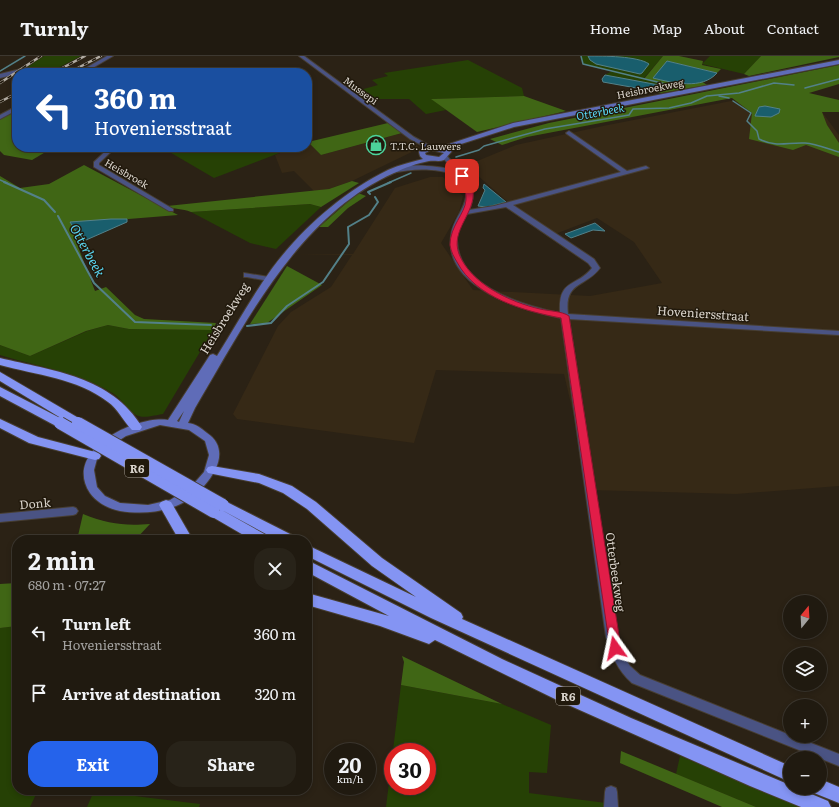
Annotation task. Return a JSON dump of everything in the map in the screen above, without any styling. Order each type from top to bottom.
[{"type":"highway","points":[[0,361],[62,376],[102,393],[118,404],[136,427]]},
{"type":"highway","name":"R6","points":[[0,376],[78,422],[218,509],[256,535]]},
{"type":"highway","name":"R6","points":[[0,391],[218,509],[278,535]]},
{"type":"highway","points":[[0,423],[20,435],[32,440],[95,456]]},
{"type":"highway","points":[[212,470],[263,479],[289,491],[313,507],[366,553],[398,578],[480,634]]},
{"type":"highway","points":[[166,505],[183,535]]},
{"type":"highway","name":"R6","points":[[312,553],[375,585],[480,634],[783,771]]},
{"type":"highway","name":"R6","points":[[312,568],[453,643],[682,748],[822,807]]},
{"type":"highway","points":[[312,600],[382,620],[434,640],[453,643]]},
{"type":"highway","points":[[827,790],[839,794]]},
{"type":"main road","name":"Heisbroekweg","points":[[427,153],[437,159],[444,152],[466,141],[491,131],[527,122],[839,62]]},
{"type":"main road","name":"Heisbroekweg","points":[[183,424],[209,371],[266,278],[298,243],[343,200],[365,185],[409,164],[427,153],[444,152]]},
{"type":"main road","name":"Heisbroekweg","points":[[172,422],[209,371]]},
{"type":"main road","points":[[172,422],[183,424],[200,432],[212,444],[214,456],[212,470],[196,490],[166,505],[133,509],[115,505],[104,500],[97,494],[89,481],[89,473],[95,456],[109,440],[136,427],[154,423],[172,422]]},
{"type":"street","points":[[89,68],[111,56]]},
{"type":"street","name":"Mussepi","points":[[301,56],[412,138],[427,153]]},
{"type":"street","points":[[0,76],[12,73]]},
{"type":"street","points":[[0,117],[12,111]]},
{"type":"street","points":[[569,133],[626,173]]},
{"type":"street","name":"Heisbroek","points":[[108,152],[96,163],[96,166],[171,210]]},
{"type":"street","name":"Hoveniersstraat","points":[[444,152],[462,176],[469,189],[470,202],[466,212],[456,228],[454,245],[459,261],[470,276],[492,293],[505,300],[536,311],[565,316],[839,333]]},
{"type":"street","name":"Hoveniersstraat","points":[[437,159],[456,169]]},
{"type":"street","points":[[392,171],[418,167],[432,167],[446,169],[462,176]]},
{"type":"street","points":[[466,212],[508,205],[646,168]]},
{"type":"street","points":[[508,205],[591,262],[596,268],[592,273],[568,287],[563,296],[565,316]]},
{"type":"street","name":"Heisbroekweg","points":[[247,275],[266,278]]},
{"type":"street","name":"Otterbeekweg","points":[[565,316],[612,637],[618,660],[625,670],[636,679],[657,689],[839,760]]},
{"type":"street","name":"Donk","points":[[0,518],[72,511]]},
{"type":"street","points":[[611,792],[611,807]]},
{"type":"shaded area","points":[[736,100],[839,100],[839,112],[822,112],[839,135],[839,486],[736,494],[591,490],[564,374],[436,370],[414,443],[237,419],[233,414],[278,326],[291,312],[331,287],[352,255],[295,255],[353,254],[395,188],[430,177],[443,177],[463,196],[459,212],[441,243],[473,290],[590,296],[662,283],[634,242],[597,218],[555,234],[508,202],[477,175],[470,164],[516,145]]},
{"type":"shaded area","points":[[402,133],[420,148],[352,181],[329,189],[314,191],[294,171],[282,173],[275,155],[282,152],[312,152],[312,146],[321,155]]},
{"type":"green space","points":[[44,56],[81,56],[58,68],[26,68]]},
{"type":"green space","points":[[581,56],[663,56],[644,78],[659,82],[660,85],[605,75],[612,71],[583,64]]},
{"type":"green space","points":[[663,56],[679,56],[703,61],[702,65],[721,69],[717,73],[667,61],[683,85],[701,81],[707,85],[661,93],[653,91],[663,87],[659,82],[644,79]]},
{"type":"green space","points":[[710,56],[761,56],[744,74],[702,64]]},
{"type":"green space","points":[[761,56],[839,57],[749,76],[744,74]]},
{"type":"green space","points":[[468,60],[522,88],[524,96],[432,99],[446,110],[426,114],[409,99],[362,99],[353,92],[378,85],[372,80],[388,76],[384,73]]},
{"type":"green space","points":[[839,65],[839,84],[809,93],[839,100],[839,112],[822,112],[827,125],[839,143],[839,157],[806,145],[793,150],[749,139],[752,113],[732,98],[527,137],[502,145],[490,139],[549,123]]},
{"type":"green space","points":[[524,96],[566,111],[477,132],[431,99]]},
{"type":"green space","points":[[12,112],[12,152],[46,152],[32,160],[4,155],[0,151],[0,119]]},
{"type":"green space","points":[[388,123],[402,133],[321,155],[312,146],[312,141]]},
{"type":"green space","points":[[170,152],[282,152],[214,178]]},
{"type":"green space","points":[[84,165],[178,215],[79,223],[86,238],[77,244],[95,291],[106,287],[135,315],[144,319],[216,323],[213,330],[129,329],[108,325],[86,331],[30,356],[0,345],[0,176],[20,188],[49,184]]},
{"type":"green space","points":[[352,181],[359,183],[321,207],[310,204],[191,212],[167,206],[329,189]]},
{"type":"green space","points":[[358,193],[366,196],[348,208],[328,227],[319,227]]},
{"type":"green space","points":[[310,204],[321,207],[276,249],[250,243],[191,212]]},
{"type":"green space","points":[[287,266],[322,285],[267,323],[250,324]]},
{"type":"green space","points":[[108,325],[129,329],[213,330],[163,414],[142,417],[136,415],[114,394],[100,386],[72,375],[0,355],[0,345],[30,356],[87,331]]},
{"type":"green space","points":[[83,514],[116,524],[150,524],[140,535],[78,535]]},
{"type":"green space","points":[[12,583],[12,627],[0,628],[0,584]]},
{"type":"green space","points":[[12,627],[12,795],[36,795],[30,807],[0,807],[0,628]]},
{"type":"green space","points":[[402,656],[502,704],[401,685],[404,662]]},
{"type":"green space","points":[[401,685],[502,704],[551,725],[547,773],[529,772],[529,793],[606,803],[606,807],[386,807],[387,795],[436,795],[436,743],[394,743]]},
{"type":"green space","points":[[621,751],[756,807],[722,807],[620,763]]},
{"type":"green space","points":[[680,756],[802,807],[756,807],[676,774]]},
{"type":"green space","points":[[92,795],[127,795],[200,804],[199,807],[87,807]]},
{"type":"water","points":[[588,56],[611,56],[637,59],[649,64],[640,74],[596,64],[590,60]]},
{"type":"water","points":[[667,61],[717,73],[703,82],[687,84],[653,78]]},
{"type":"water","points":[[605,75],[659,85],[663,88],[653,91],[603,82],[602,79]]},
{"type":"water","points":[[765,106],[780,109],[779,113],[771,117],[755,116],[759,107]]},
{"type":"water","points":[[484,184],[506,202],[487,207],[478,206],[485,190],[483,188]]},
{"type":"water","points":[[127,219],[127,222],[86,240],[79,236],[70,222]]},
{"type":"water","points":[[595,223],[605,231],[593,230],[571,238],[565,234]]},
{"type":"waterway","points":[[0,71],[25,56]]},
{"type":"waterway","points":[[581,56],[583,64],[682,88]]},
{"type":"waterway","name":"Otterbeek","points":[[805,88],[839,79]]},
{"type":"waterway","name":"Otterbeek","points":[[456,157],[479,150],[484,146],[545,129],[629,115],[633,109],[669,108],[691,103],[707,96],[739,93],[774,83],[794,85]]},
{"type":"waterway","name":"Otterbeek","points":[[719,96],[729,98]]},
{"type":"waterway","points":[[733,101],[751,113],[747,121],[757,131],[759,139],[765,142],[777,144],[799,143],[818,145],[839,152]]},
{"type":"waterway","name":"Otterbeek","points":[[388,183],[411,173]]},
{"type":"waterway","name":"Otterbeek","points":[[0,180],[7,183]]},
{"type":"waterway","name":"Otterbeek","points":[[4,182],[44,200],[55,212]]},
{"type":"waterway","name":"Otterbeek","points":[[370,194],[368,192],[391,182]]},
{"type":"waterway","name":"Otterbeek","points":[[247,326],[271,323],[287,306],[323,282],[349,244],[348,227],[369,215],[378,202],[375,197]]},
{"type":"waterway","name":"Otterbeek","points":[[58,216],[94,283],[135,322],[211,325]]},
{"type":"waterway","name":"Otterbeek","points":[[218,325],[225,325]]},
{"type":"railway","points":[[23,68],[41,56]]},
{"type":"railway","points":[[62,68],[85,56]]},
{"type":"railway","points":[[78,68],[101,56]]},
{"type":"railway","points":[[0,83],[12,75]]},
{"type":"railway","points":[[0,102],[12,96]]},
{"type":"place","name":"T.T.C. Lauwers","points":[[376,145]]},
{"type":"route","points":[[462,176],[469,189],[470,202],[466,212],[456,228],[454,245],[456,254],[464,269],[479,284],[505,300],[536,311],[565,316],[612,637],[615,648]]}]
